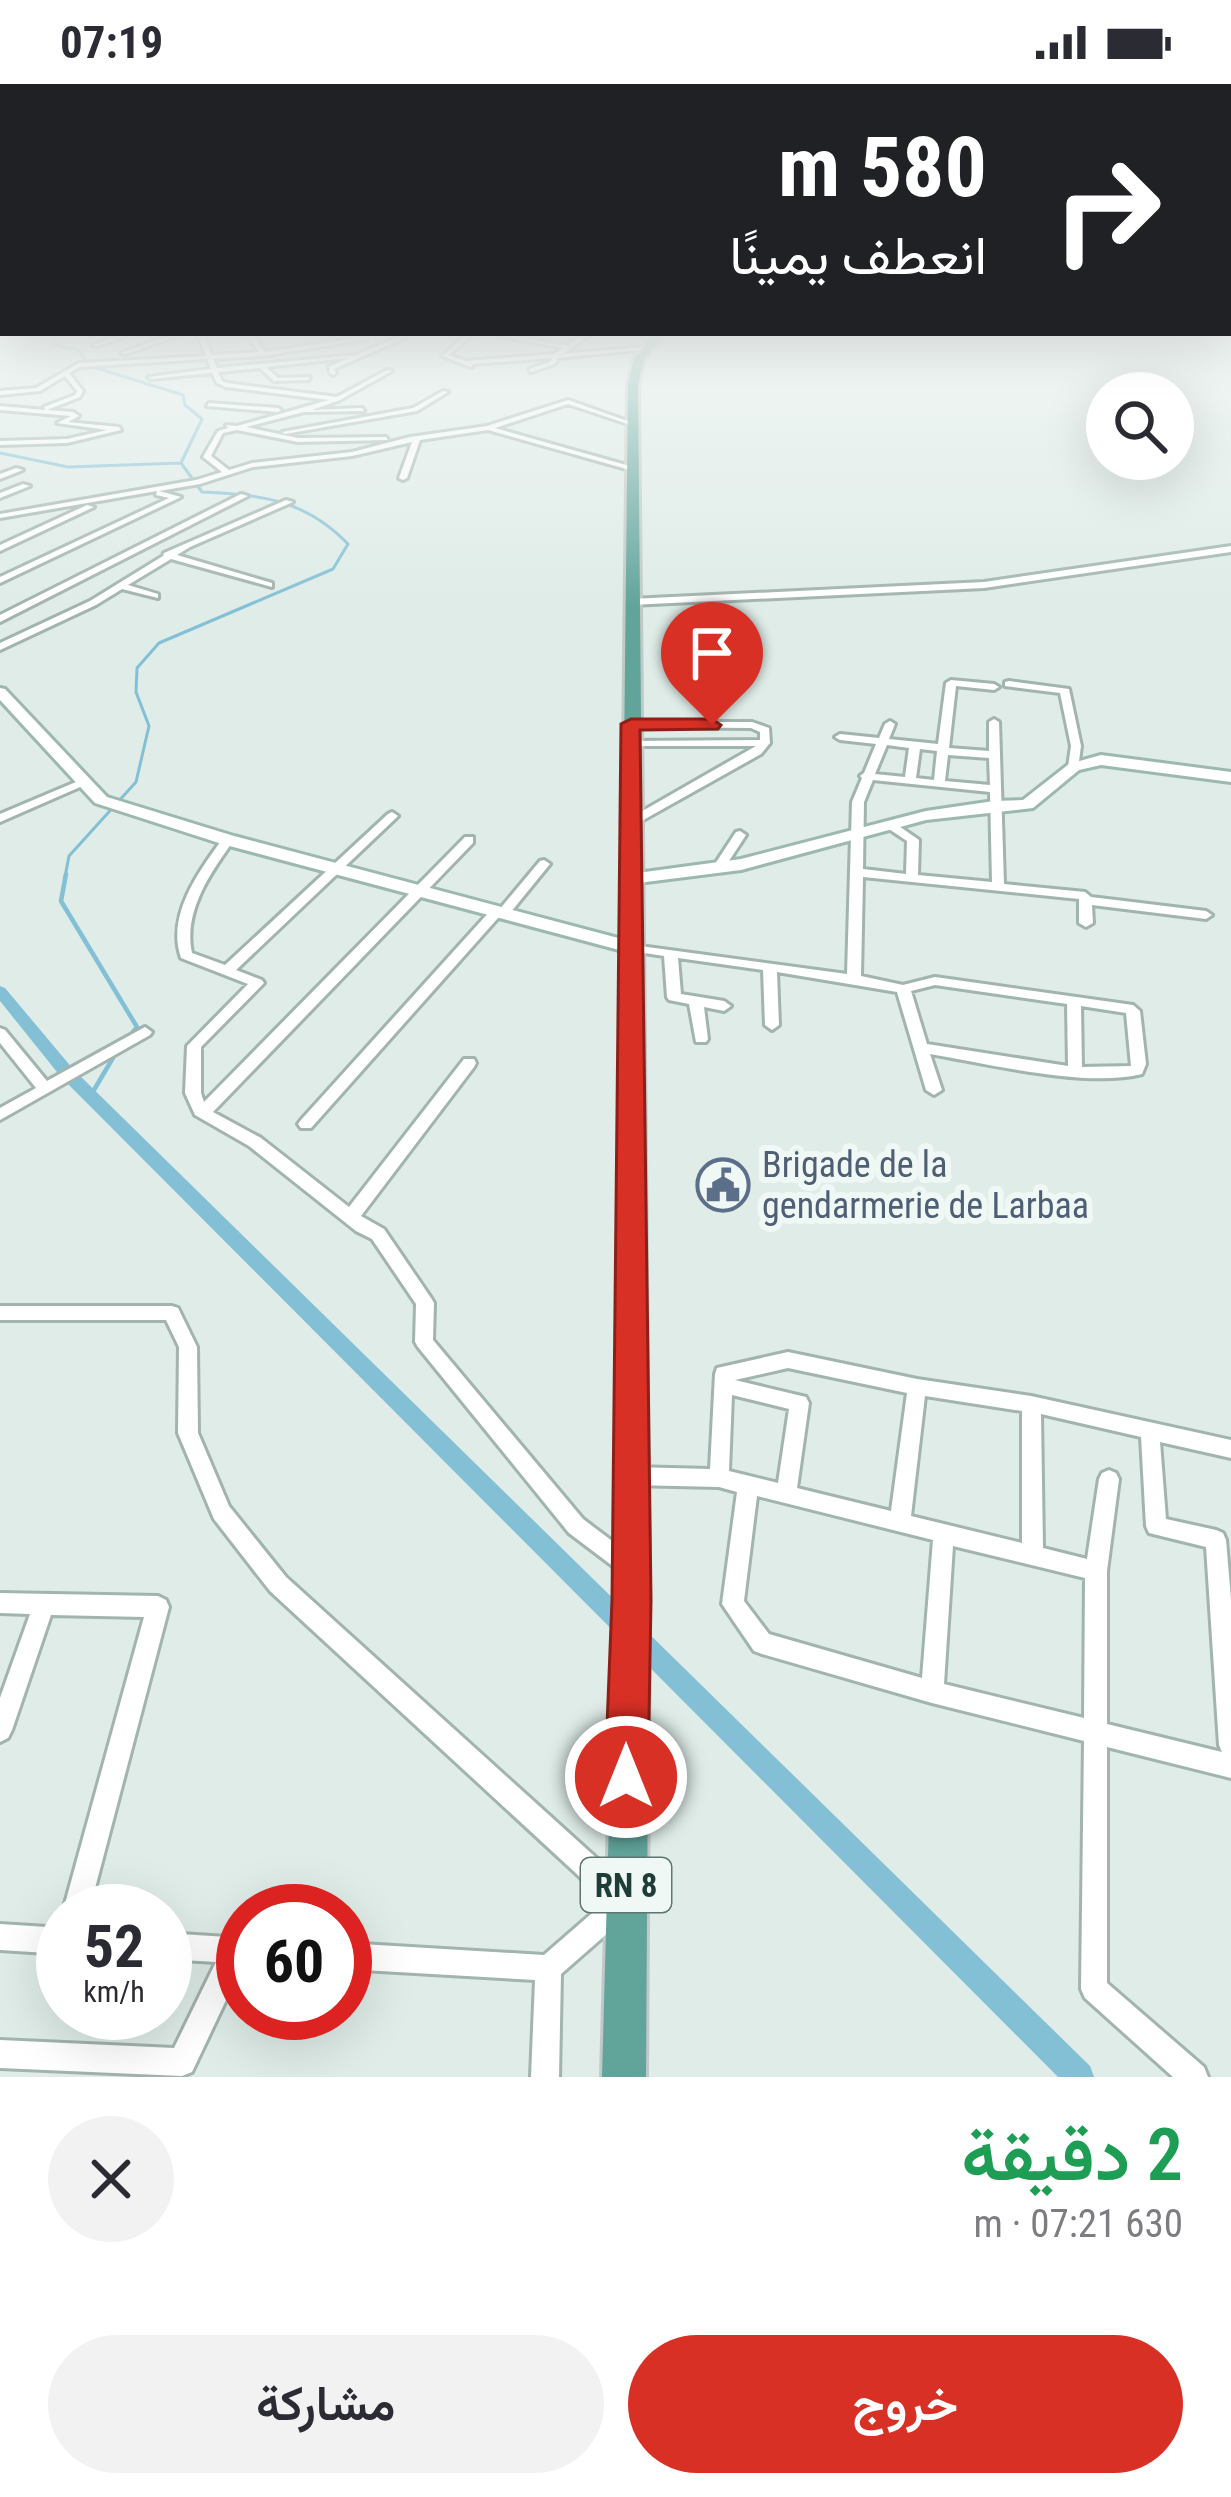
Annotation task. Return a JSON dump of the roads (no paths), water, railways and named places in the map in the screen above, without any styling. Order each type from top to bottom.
[{"type":"main road","name":"RN 8","points":[[624,2077],[631,1584],[633,424]]},
{"type":"street","points":[[0,443],[67,441],[119,429],[62,422]]},
{"type":"street","points":[[223,470],[207,457],[220,432],[245,422]]},
{"type":"street","points":[[271,436],[349,422]]},
{"type":"street","points":[[0,518],[150,491],[223,470],[352,454],[506,422]]},
{"type":"street","points":[[627,422],[633,424]]},
{"type":"street","points":[[228,426],[271,436],[417,439]]},
{"type":"street","points":[[488,428],[633,468]]},
{"type":"street","points":[[403,478],[417,439]]},
{"type":"street","points":[[0,476],[19,470]]},
{"type":"street","points":[[0,496],[26,486]]},
{"type":"street","points":[[0,580],[177,497],[150,491]]},
{"type":"street","points":[[0,619],[244,496]]},
{"type":"street","points":[[0,548],[111,497]]},
{"type":"street","points":[[0,647],[122,586],[167,555],[289,502]]},
{"type":"street","points":[[631,602],[984,584],[1231,549]]},
{"type":"street","points":[[167,555],[268,585]]},
{"type":"street","points":[[122,586],[155,596]]},
{"type":"street","points":[[938,784],[951,683],[994,687]]},
{"type":"street","points":[[1010,684],[1065,691],[1076,746],[1074,766]]},
{"type":"street","points":[[0,692],[100,800],[126,809],[630,947],[902,989],[935,981],[1133,1011],[1139,1064],[1129,1072],[1075,1072],[920,1048]]},
{"type":"street","points":[[994,722],[998,884]]},
{"type":"street","points":[[854,979],[855,834],[866,776],[886,742],[890,724]]},
{"type":"street","points":[[629,824],[739,765],[765,743],[765,730],[752,725],[630,734]]},
{"type":"street","points":[[840,737],[992,755]]},
{"type":"street","points":[[910,782],[915,745]]},
{"type":"street","points":[[866,776],[938,784],[1027,805],[1074,766],[1101,760],[1231,777]]},
{"type":"street","points":[[0,818],[83,782]]},
{"type":"street","points":[[630,879],[719,867],[893,826],[995,796]]},
{"type":"street","points":[[227,971],[392,816]]},
{"type":"street","points":[[893,826],[913,840],[912,877]]},
{"type":"street","points":[[719,867],[740,835]]},
{"type":"street","points":[[228,840],[184,920],[180,940],[186,955],[257,983],[194,1046],[193,1093],[203,1113],[256,1142],[378,1234],[425,1304],[424,1342],[576,1526],[631,1584]]},
{"type":"street","points":[[203,1113],[469,841]]},
{"type":"street","points":[[306,1124],[544,864]]},
{"type":"street","points":[[855,872],[998,884],[1206,915]]},
{"type":"street","points":[[1085,900],[1086,923]]},
{"type":"street","points":[[671,953],[674,998],[724,1006]]},
{"type":"street","points":[[770,967],[772,1025]]},
{"type":"street","points":[[902,989],[934,1090]]},
{"type":"street","points":[[1073,1000],[1075,1072]]},
{"type":"street","points":[[696,1003],[700,1039]]},
{"type":"street","points":[[0,1115],[145,1032]]},
{"type":"street","points":[[0,1033],[50,1084]]},
{"type":"street","points":[[352,1214],[469,1063]]},
{"type":"street","points":[[0,1312],[172,1313],[188,1347],[188,1433],[221,1512],[278,1584],[626,1901],[548,1968],[372,1958]]},
{"type":"street","points":[[719,1478],[724,1374],[788,1360],[917,1388],[1031,1404],[1231,1449]]},
{"type":"street","points":[[724,1384],[799,1403],[786,1494]]},
{"type":"street","points":[[900,1521],[917,1388]]},
{"type":"street","points":[[1031,1404],[1033,1553]]},
{"type":"street","points":[[1150,1431],[1156,1526],[1216,1540],[1231,1745]]},
{"type":"street","points":[[631,1476],[719,1478],[1096,1571]]},
{"type":"street","points":[[1109,1479],[1096,1571],[1094,1989],[1194,2077]]},
{"type":"street","points":[[748,1485],[733,1604],[762,1642],[932,1692],[1231,1766]]},
{"type":"street","points":[[932,1692],[944,1532]]},
{"type":"street","points":[[0,1604],[158,1606],[83,1884]]},
{"type":"street","points":[[0,1730],[44,1604]]},
{"type":"street","points":[[0,1937],[36,1939]]},
{"type":"street","points":[[545,2077],[548,1968]]},
{"type":"street","points":[[0,2054],[131,2068],[182,2062],[216,1995]]},
{"type":"waterway","points":[[181,463],[201,422]]},
{"type":"waterway","points":[[0,453],[68,467],[181,463]]},
{"type":"waterway","points":[[65,877],[69,856],[136,782],[149,726],[136,692],[137,668],[159,643],[333,569],[348,544],[316,518],[281,502],[202,492],[181,463]]},
{"type":"waterway","points":[[66,874],[61,901],[137,1027],[128,1038]]},
{"type":"waterway","points":[[0,991],[67,1073],[1079,2077]]},
{"type":"waterway","points":[[91,1095],[117,1051]]},
{"type":"place","name":"Brigade de la gendarmerie de Larbaa","points":[[723,1185]]}]
